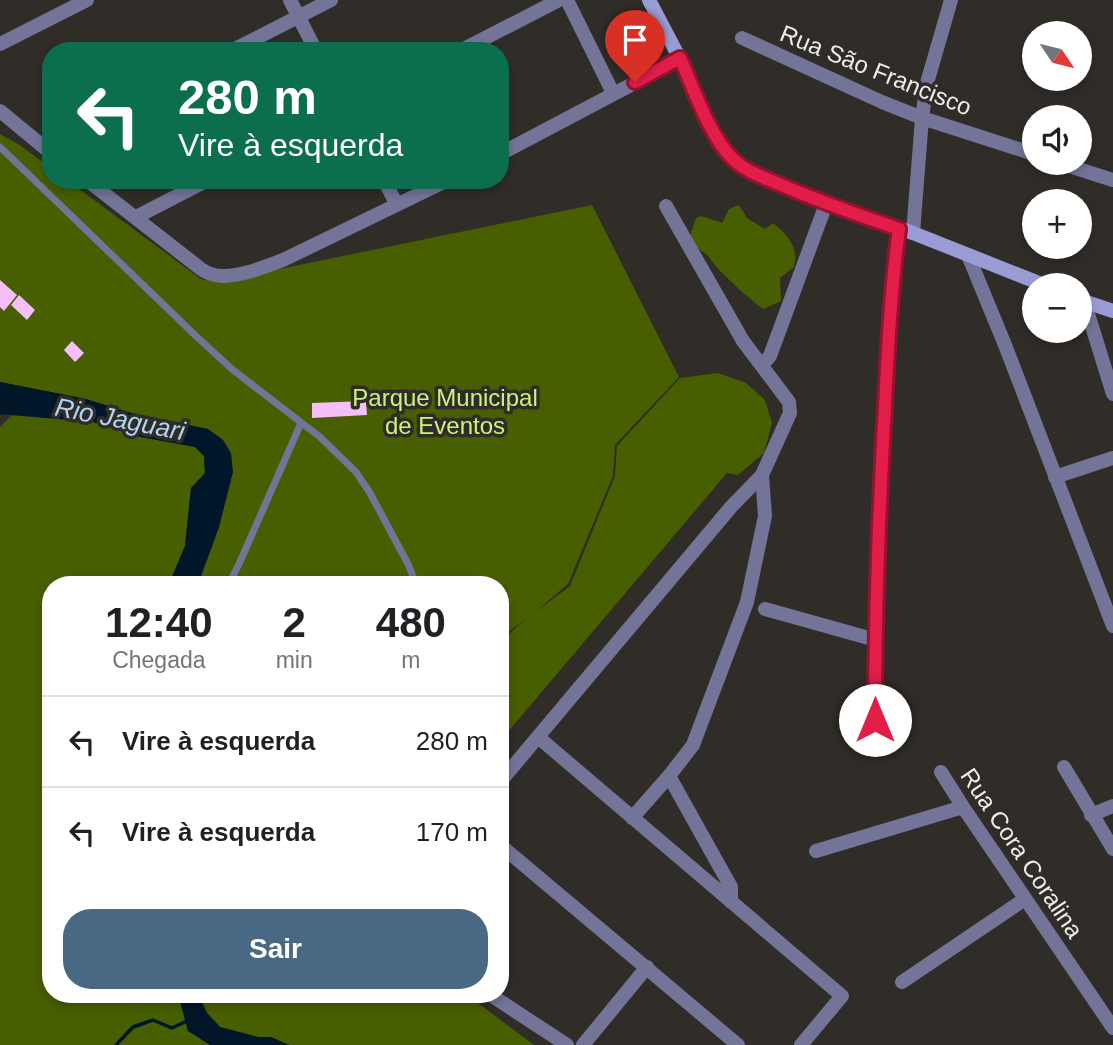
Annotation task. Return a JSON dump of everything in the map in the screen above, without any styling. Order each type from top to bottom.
[{"type":"street","points":[[0,44],[87,0]]},
{"type":"street","points":[[290,0],[311,42]]},
{"type":"street","points":[[249,42],[331,0]]},
{"type":"street","points":[[477,42],[559,0]]},
{"type":"street","points":[[567,0],[613,93]]},
{"type":"street","points":[[649,0],[680,58],[714,133],[733,160],[764,178],[826,204],[906,231],[1022,276]]},
{"type":"street","points":[[875,746],[883,436],[892,277],[906,231],[927,83],[951,0]]},
{"type":"street","name":"Rua São Francisco","points":[[742,38],[882,102],[922,118],[1022,150]]},
{"type":"street","points":[[509,149],[680,58]]},
{"type":"street","points":[[0,111],[42,141]]},
{"type":"street","points":[[1092,173],[1113,180]]},
{"type":"street","points":[[99,189],[201,269],[224,277],[283,260],[430,189]]},
{"type":"street","points":[[136,217],[190,189]]},
{"type":"street","points":[[389,189],[397,205]]},
{"type":"street","points":[[762,365],[770,356],[826,204]]},
{"type":"street","points":[[509,771],[731,507],[762,475],[790,414],[789,402],[743,341],[666,206]]},
{"type":"street","points":[[968,255],[1113,626]]},
{"type":"street","points":[[1092,304],[1113,311]]},
{"type":"street","points":[[1092,331],[1113,394]]},
{"type":"street","points":[[1055,477],[1113,458]]},
{"type":"street","points":[[632,818],[670,776],[693,745],[747,602],[765,516],[762,475]]},
{"type":"street","points":[[765,609],[876,640]]},
{"type":"street","points":[[538,737],[842,996],[801,1045]]},
{"type":"street","points":[[1064,767],[1113,849]]},
{"type":"street","name":"Rua Cora Coralina","points":[[941,772],[1113,1028]]},
{"type":"street","points":[[670,776],[732,887],[731,902]]},
{"type":"street","points":[[1091,815],[1113,806]]},
{"type":"street","points":[[816,851],[963,807]]},
{"type":"street","points":[[509,852],[738,1045]]},
{"type":"street","points":[[902,982],[1025,899]]},
{"type":"street","points":[[583,1045],[647,967]]},
{"type":"street","points":[[503,1003],[567,1045]]},
{"type":"lane","points":[[0,147],[42,188]]},
{"type":"lane","points":[[44,189],[233,370],[320,438],[356,472],[370,493],[413,576]]},
{"type":"lane","points":[[233,576],[301,423]]},
{"type":"green space","name":"Parque Municipal de Eventos","points":[[0,134],[42,161],[42,189],[79,189],[201,279],[216,282],[592,205],[679,377],[615,445],[613,476],[568,584],[534,613],[570,586],[615,476],[617,446],[680,378],[718,373],[746,383],[765,400],[772,423],[764,453],[738,475],[727,473],[509,731],[509,634],[528,617],[509,632],[509,576],[201,576],[219,527],[223,440],[207,429],[131,413],[86,399],[0,382]]},
{"type":"green space","points":[[739,205],[747,218],[765,229],[773,223],[794,247],[794,267],[780,278],[781,301],[763,309],[691,242],[696,218],[701,216],[722,223],[729,209]]},
{"type":"green space","points":[[12,415],[93,422],[141,437],[196,447],[204,456],[205,474],[191,488],[185,546],[172,576],[42,576],[42,1003],[181,1003],[189,1031],[210,1045],[0,1045],[0,427]]},
{"type":"green space","points":[[202,1003],[478,1003],[534,1045],[289,1045],[271,1037],[258,1037],[220,1027],[207,1013]]},
{"type":"water","name":"Rio Jaguari","points":[[0,382],[86,399],[131,413],[208,429],[223,440],[231,453],[233,472],[219,527],[201,576],[172,576],[185,546],[191,488],[205,473],[204,456],[195,447],[141,437],[93,422],[0,414]]},
{"type":"water","points":[[180,1003],[202,1003],[207,1013],[220,1027],[258,1037],[271,1037],[289,1045],[210,1045],[188,1031]]},
{"type":"building","points":[[0,280],[17,295],[4,311],[0,307]]},
{"type":"building","points":[[19,295],[35,310],[27,320],[11,305]]},
{"type":"building","points":[[72,341],[84,353],[75,362],[64,350]]},
{"type":"building","points":[[366,401],[367,415],[312,418],[312,403]]},
{"type":"waterway","points":[[116,1045],[133,1027],[153,1020],[172,1028],[189,1020]]},
{"type":"route","points":[[635,82],[680,58],[714,133],[733,160],[764,178],[826,204],[899,229],[892,277],[880,489],[875,720]]}]
